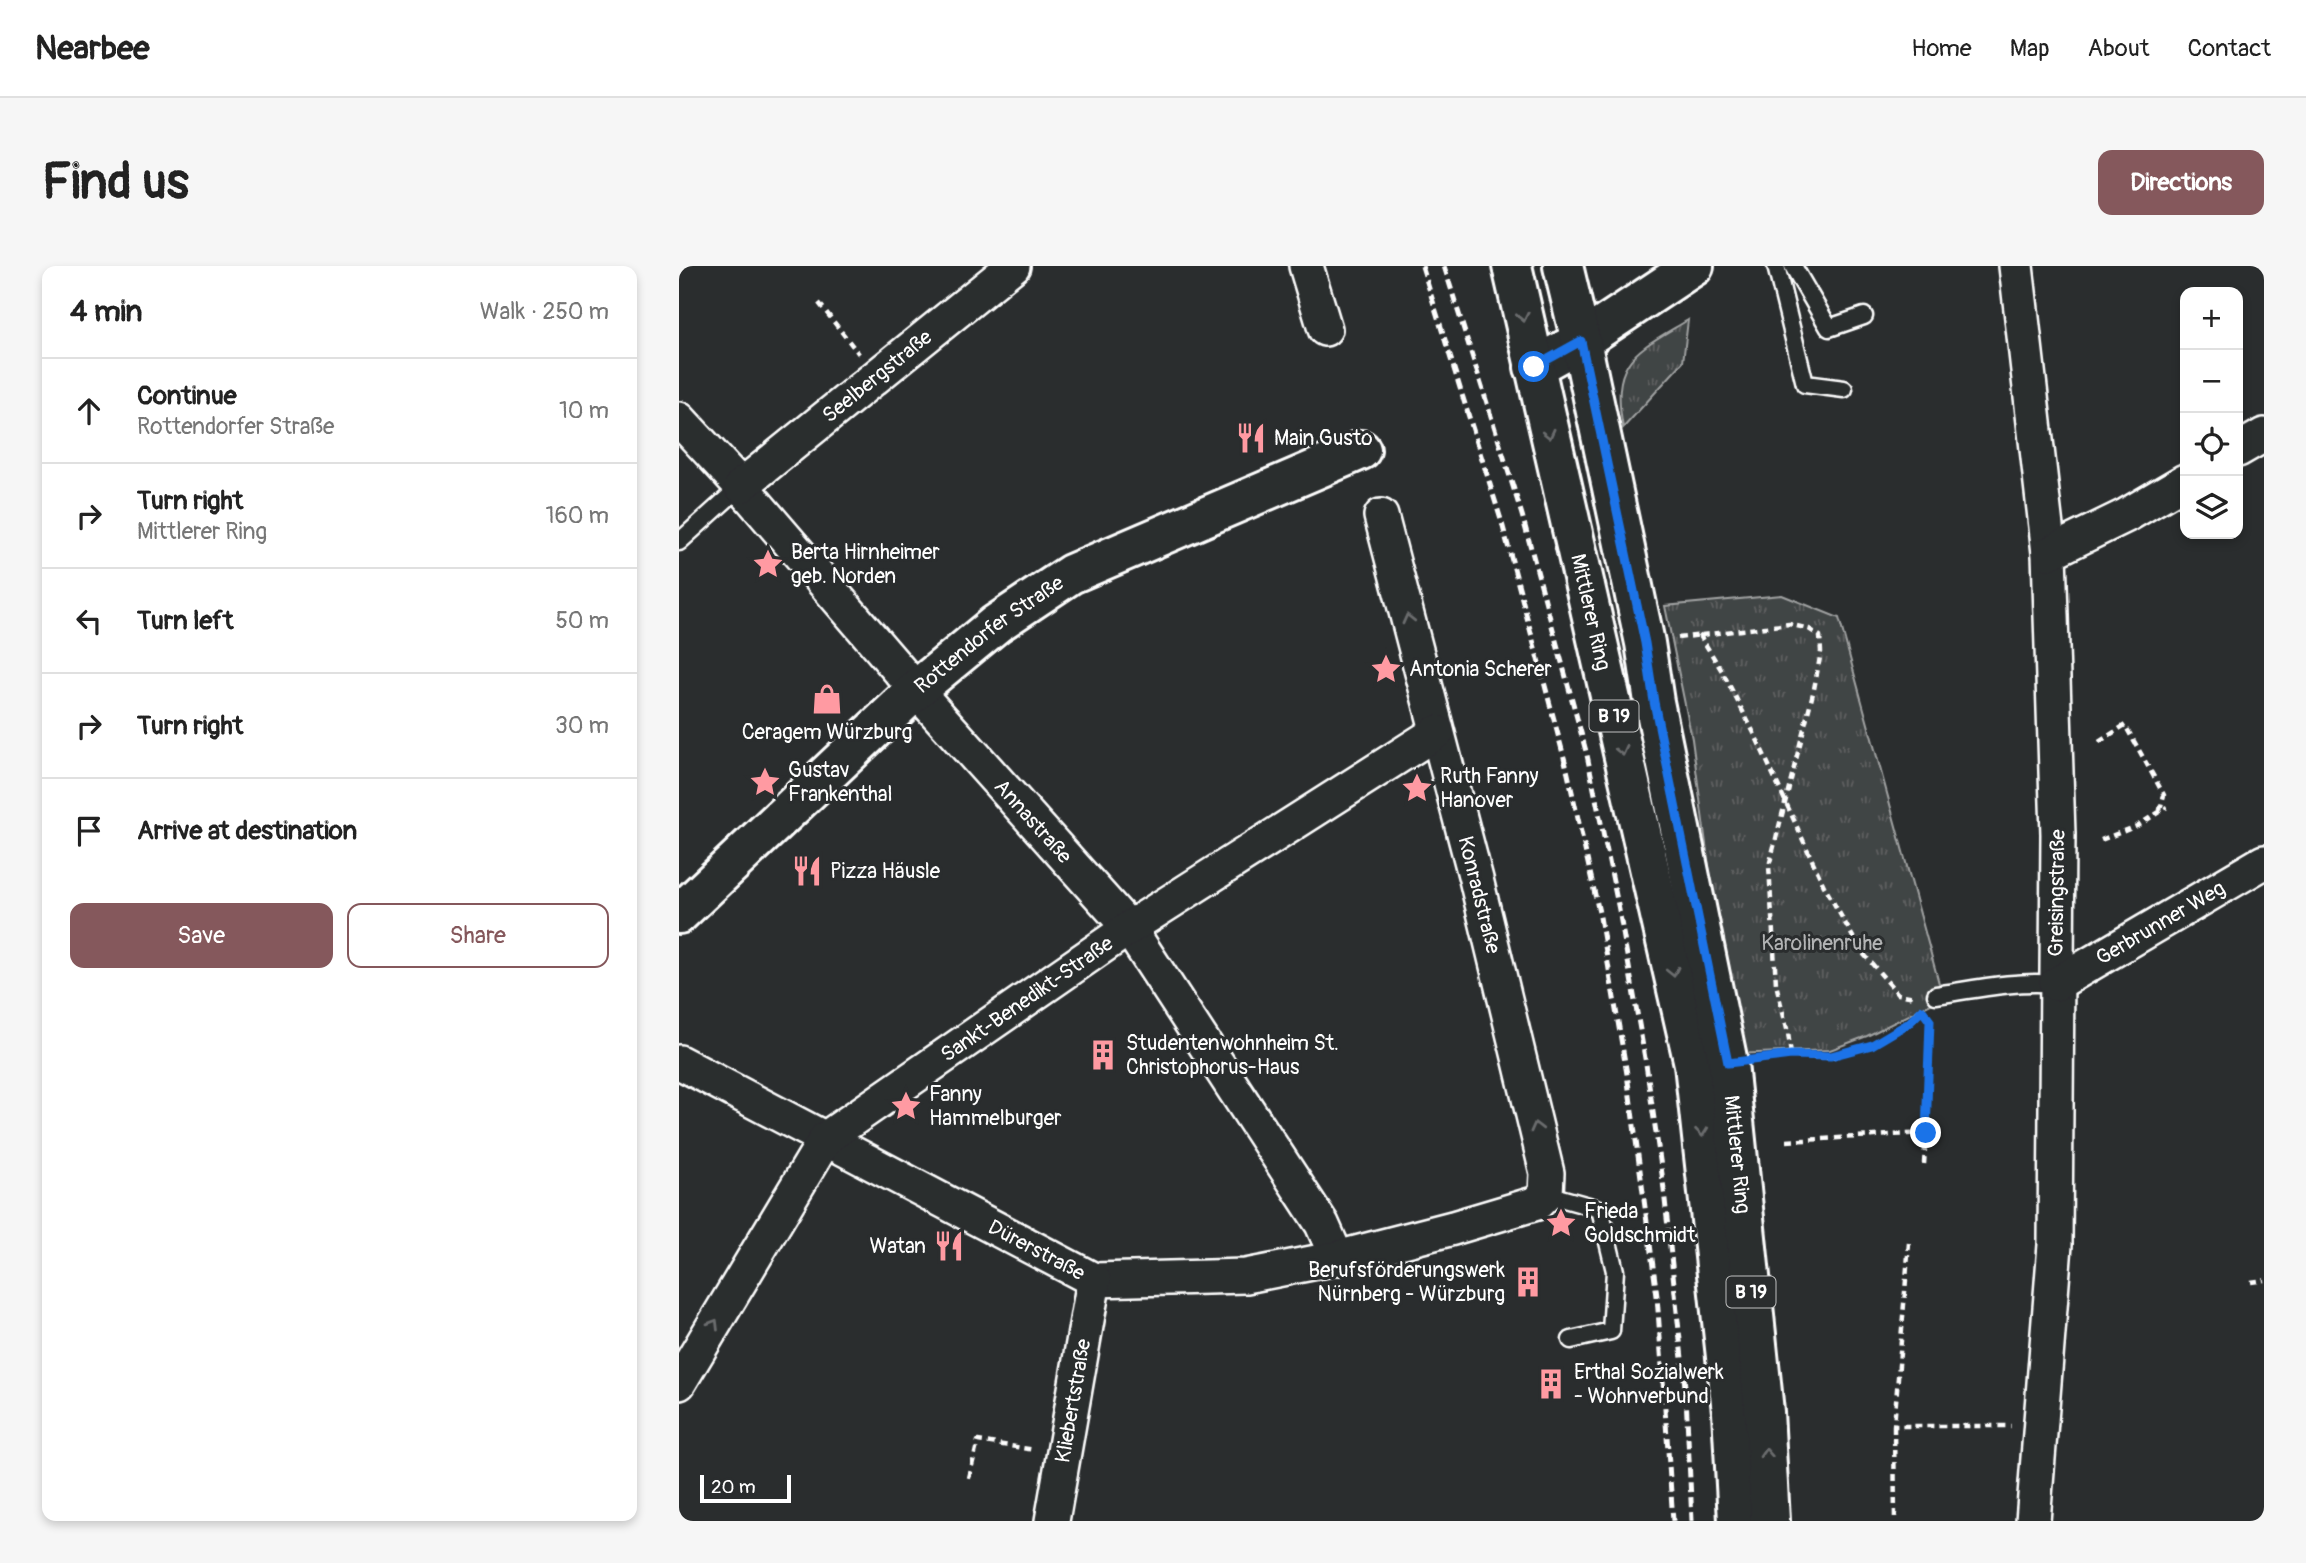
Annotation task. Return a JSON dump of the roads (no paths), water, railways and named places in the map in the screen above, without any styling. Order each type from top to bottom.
[{"type":"main road","name":"B 19","points":[[1512,266],[1534,367]]},
{"type":"main road","name":"B 19","points":[[1563,266],[1581,341]]},
{"type":"main road","points":[[1534,367],[1581,341],[1693,266]]},
{"type":"main road","name":"Mittlerer Ring","points":[[1581,341],[1642,630],[1654,702],[1728,1063],[1764,1412],[1770,1521]]},
{"type":"main road","name":"Mittlerer Ring","points":[[1534,367],[1694,1064],[1732,1412],[1738,1521]]},
{"type":"main road","name":"Rottendorfer Straße","points":[[679,914],[916,690],[996,624],[1071,574],[1361,450]]},
{"type":"street","name":"Seelbergstraße","points":[[741,486],[1013,266]]},
{"type":"street","points":[[1306,266],[1325,329]]},
{"type":"street","name":"Greisingstraße","points":[[2015,266],[2049,553],[2058,834],[2055,1245],[2033,1521]]},
{"type":"street","name":"Annastraße","points":[[679,419],[1129,928],[1322,1224],[1337,1258]]},
{"type":"street","points":[[2243,447],[2264,435]]},
{"type":"street","points":[[2049,553],[2127,515],[2180,484]]},
{"type":"street","name":"Konradstraße","points":[[1381,516],[1476,879],[1547,1173],[1546,1194]]},
{"type":"street","name":"Sankt-Benedikt-Straße","points":[[679,1383],[826,1138],[1129,928],[1437,732]]},
{"type":"street","name":"Gerbrunner Weg","points":[[2056,984],[2264,862]]},
{"type":"street","name":"Dürerstraße","points":[[679,1062],[1094,1280],[1246,1276],[1337,1258],[1453,1228],[1537,1203],[1546,1194]]},
{"type":"street","name":"Kliebertstraße","points":[[1052,1521],[1094,1280]]},
{"type":"lane","points":[[1776,266],[1805,384],[1844,389]]},
{"type":"lane","points":[[1793,266],[1829,328],[1864,316]]},
{"type":"lane","points":[[679,542],[741,486]]},
{"type":"lane","points":[[1936,995],[2001,985],[2040,982],[2056,984]]},
{"type":"lane","points":[[1546,1194],[1600,1209],[1615,1271],[1611,1331],[1571,1340]]},
{"type":"railway","points":[[1422,266],[1502,523],[1566,765],[1600,917],[1627,1074],[1657,1296],[1673,1521]]},
{"type":"railway","points":[[1444,266],[1522,515],[1587,755],[1619,910],[1663,1181],[1686,1396],[1692,1521]]},
{"type":"place","name":"Main Gusto","points":[[1251,438]]},
{"type":"place","name":"Berta Hirnheimer geb. Norden","points":[[768,564]]},
{"type":"place","name":"Antonia Scherer","points":[[1386,669]]},
{"type":"place","name":"Ceragem Würzburg","points":[[827,699]]},
{"type":"place","name":"Gustav Frankenthal","points":[[765,782]]},
{"type":"place","name":"Ruth Fanny Hanover","points":[[1417,788]]},
{"type":"place","name":"Pizza Häusle","points":[[807,871]]},
{"type":"place","name":"Studentenwohnheim St. Christophorus-Haus","points":[[1103,1055]]},
{"type":"place","name":"Fanny Hammelburger","points":[[906,1106]]},
{"type":"place","name":"Frieda Goldschmidt","points":[[1561,1223]]},
{"type":"place","name":"Watan","points":[[949,1246]]},
{"type":"place","name":"Berufsförderungswerk Nürnberg - Würzburg","points":[[1528,1282]]},
{"type":"place","name":"Erthal Sozialwerk - Wohnverbund","points":[[1551,1384]]},
{"type":"park label","name":"Karolinenruhe","points":[[1822,943]]}]
